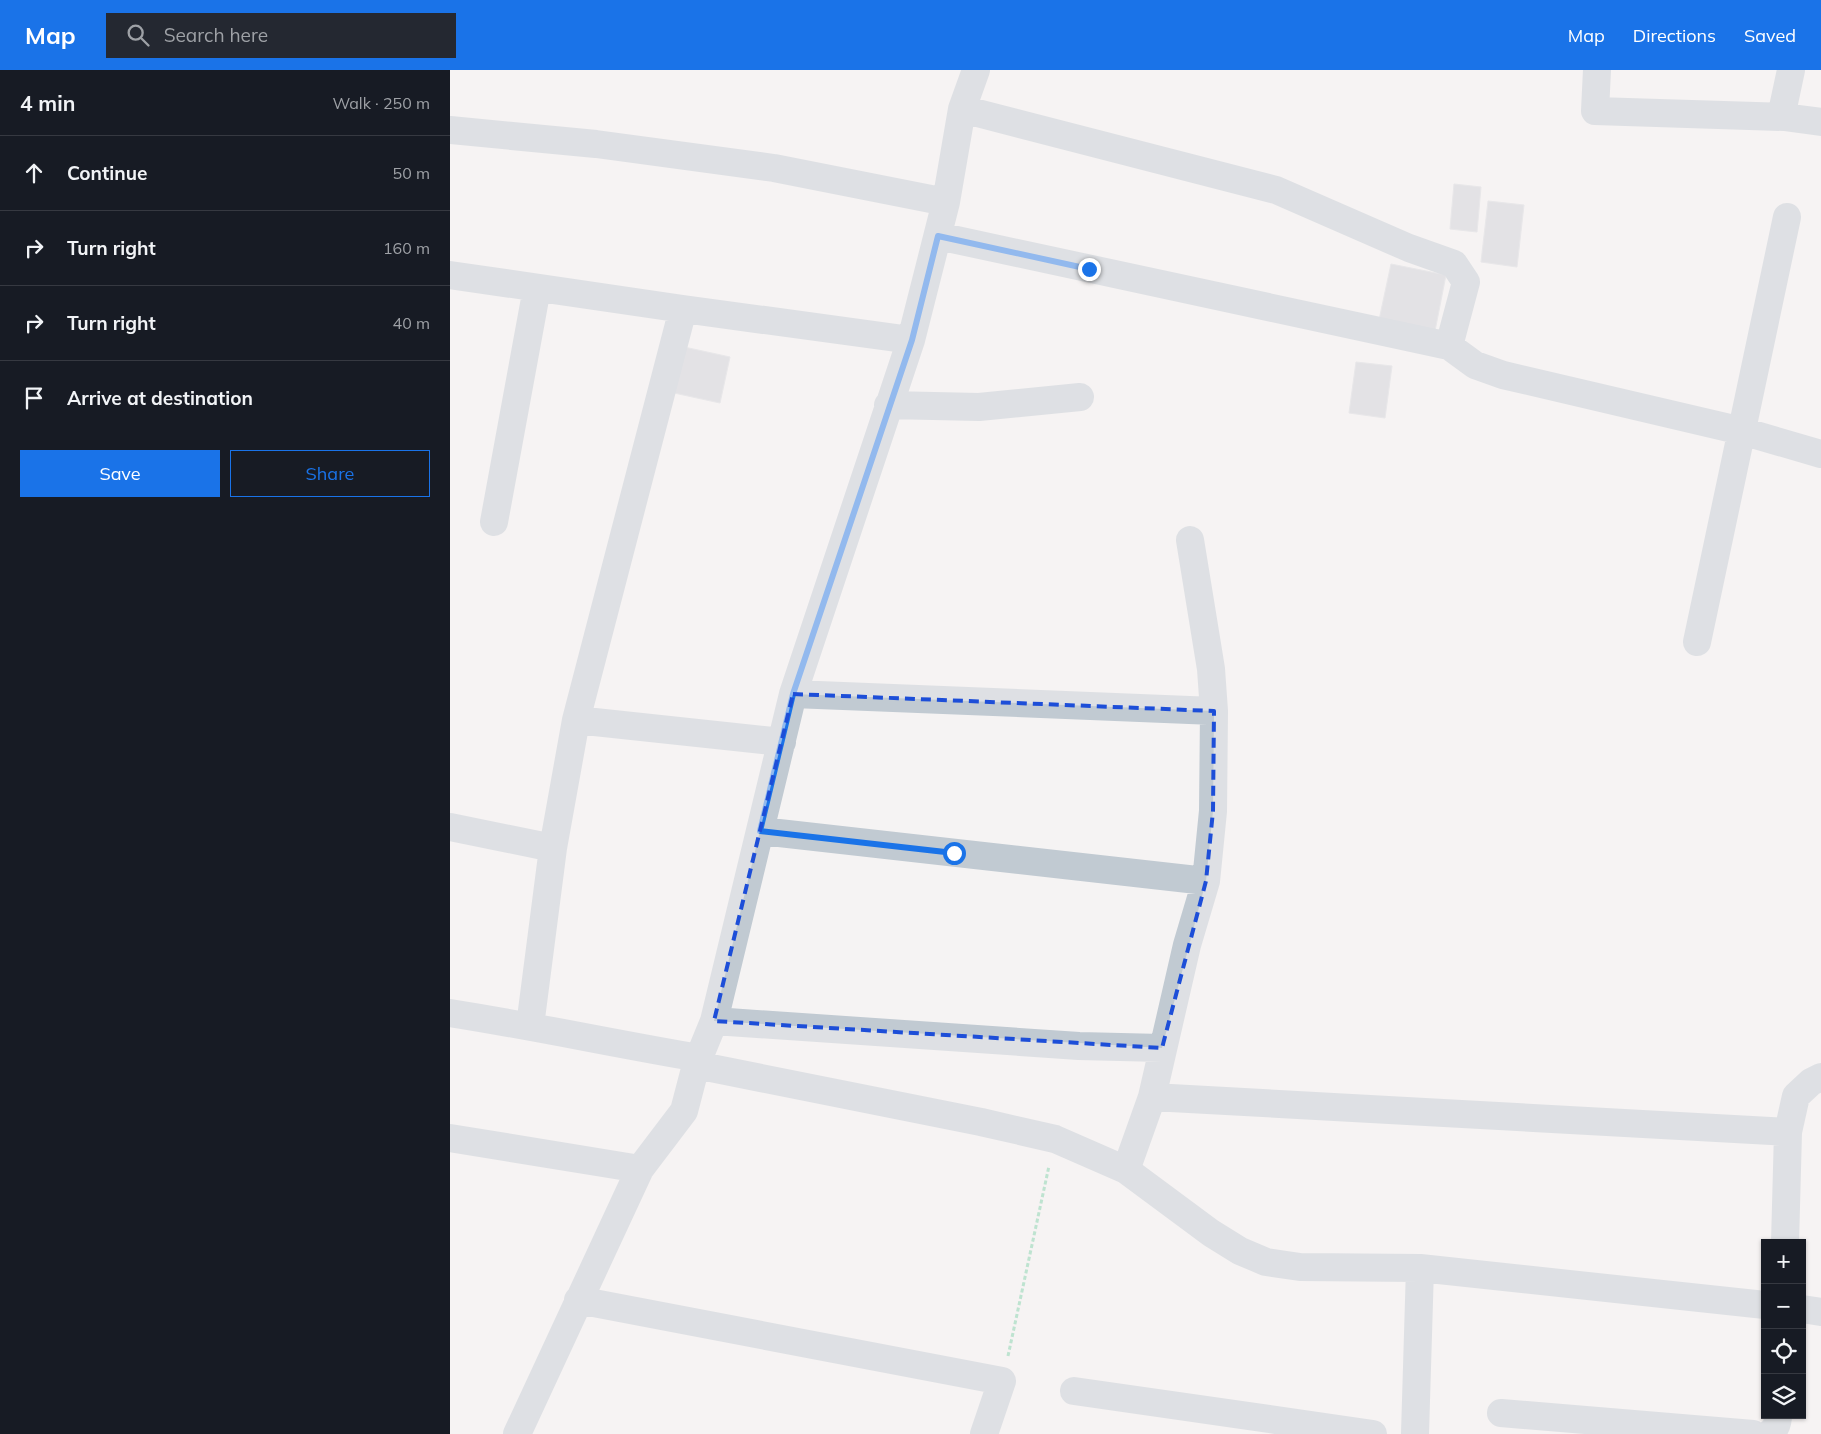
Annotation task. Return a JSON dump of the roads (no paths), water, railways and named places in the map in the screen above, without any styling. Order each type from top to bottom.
[{"type":"street","points":[[517,1434],[640,1169],[684,1111],[697,1062],[714,1020],[793,694],[888,406],[912,340],[946,202],[962,109],[975,70]]},
{"type":"street","points":[[1597,70],[1595,110],[1781,117],[1821,122]]},
{"type":"street","points":[[1781,117],[1791,70]]},
{"type":"street","points":[[962,109],[1276,190],[1409,248],[1454,264],[1466,282],[1449,346]]},
{"type":"street","points":[[450,130],[596,144],[774,168],[946,202]]},
{"type":"street","points":[[1697,642],[1787,217]]},
{"type":"street","points":[[938,236],[1449,346],[1475,365],[1503,375],[1742,431],[1821,454]]},
{"type":"street","points":[[450,275],[912,340]]},
{"type":"street","points":[[494,522],[537,288]]},
{"type":"street","points":[[530,1026],[552,848],[576,720],[683,309]]},
{"type":"street","points":[[888,406],[979,407],[1080,397]]},
{"type":"street","points":[[1126,1170],[1152,1097],[1187,945],[1206,881],[1213,811],[1214,711],[1211,669],[1190,540]]},
{"type":"street","points":[[793,694],[1214,711]]},
{"type":"street","points":[[576,720],[782,742]]},
{"type":"street","points":[[450,827],[552,848]]},
{"type":"street","points":[[760,831],[1206,881]]},
{"type":"street","points":[[450,1013],[530,1026],[625,1045],[1055,1139],[1126,1170],[1211,1232],[1240,1251],[1266,1262],[1300,1267],[1420,1268],[1761,1305]]},
{"type":"street","points":[[714,1020],[1079,1046],[1162,1048]]},
{"type":"street","points":[[1785,1239],[1788,1132],[1796,1096],[1811,1082],[1821,1077]]},
{"type":"street","points":[[1152,1097],[1788,1132]]},
{"type":"street","points":[[450,1138],[640,1169]]},
{"type":"street","points":[[1415,1434],[1420,1268]]},
{"type":"street","points":[[578,1300],[1002,1381],[984,1434]]},
{"type":"street","points":[[1806,1310],[1821,1312]]},
{"type":"street","points":[[1074,1391],[1373,1434]]},
{"type":"street","points":[[1501,1413],[1753,1434]]},
{"type":"street","points":[[1769,1434],[1774,1431],[1778,1419]]}]
